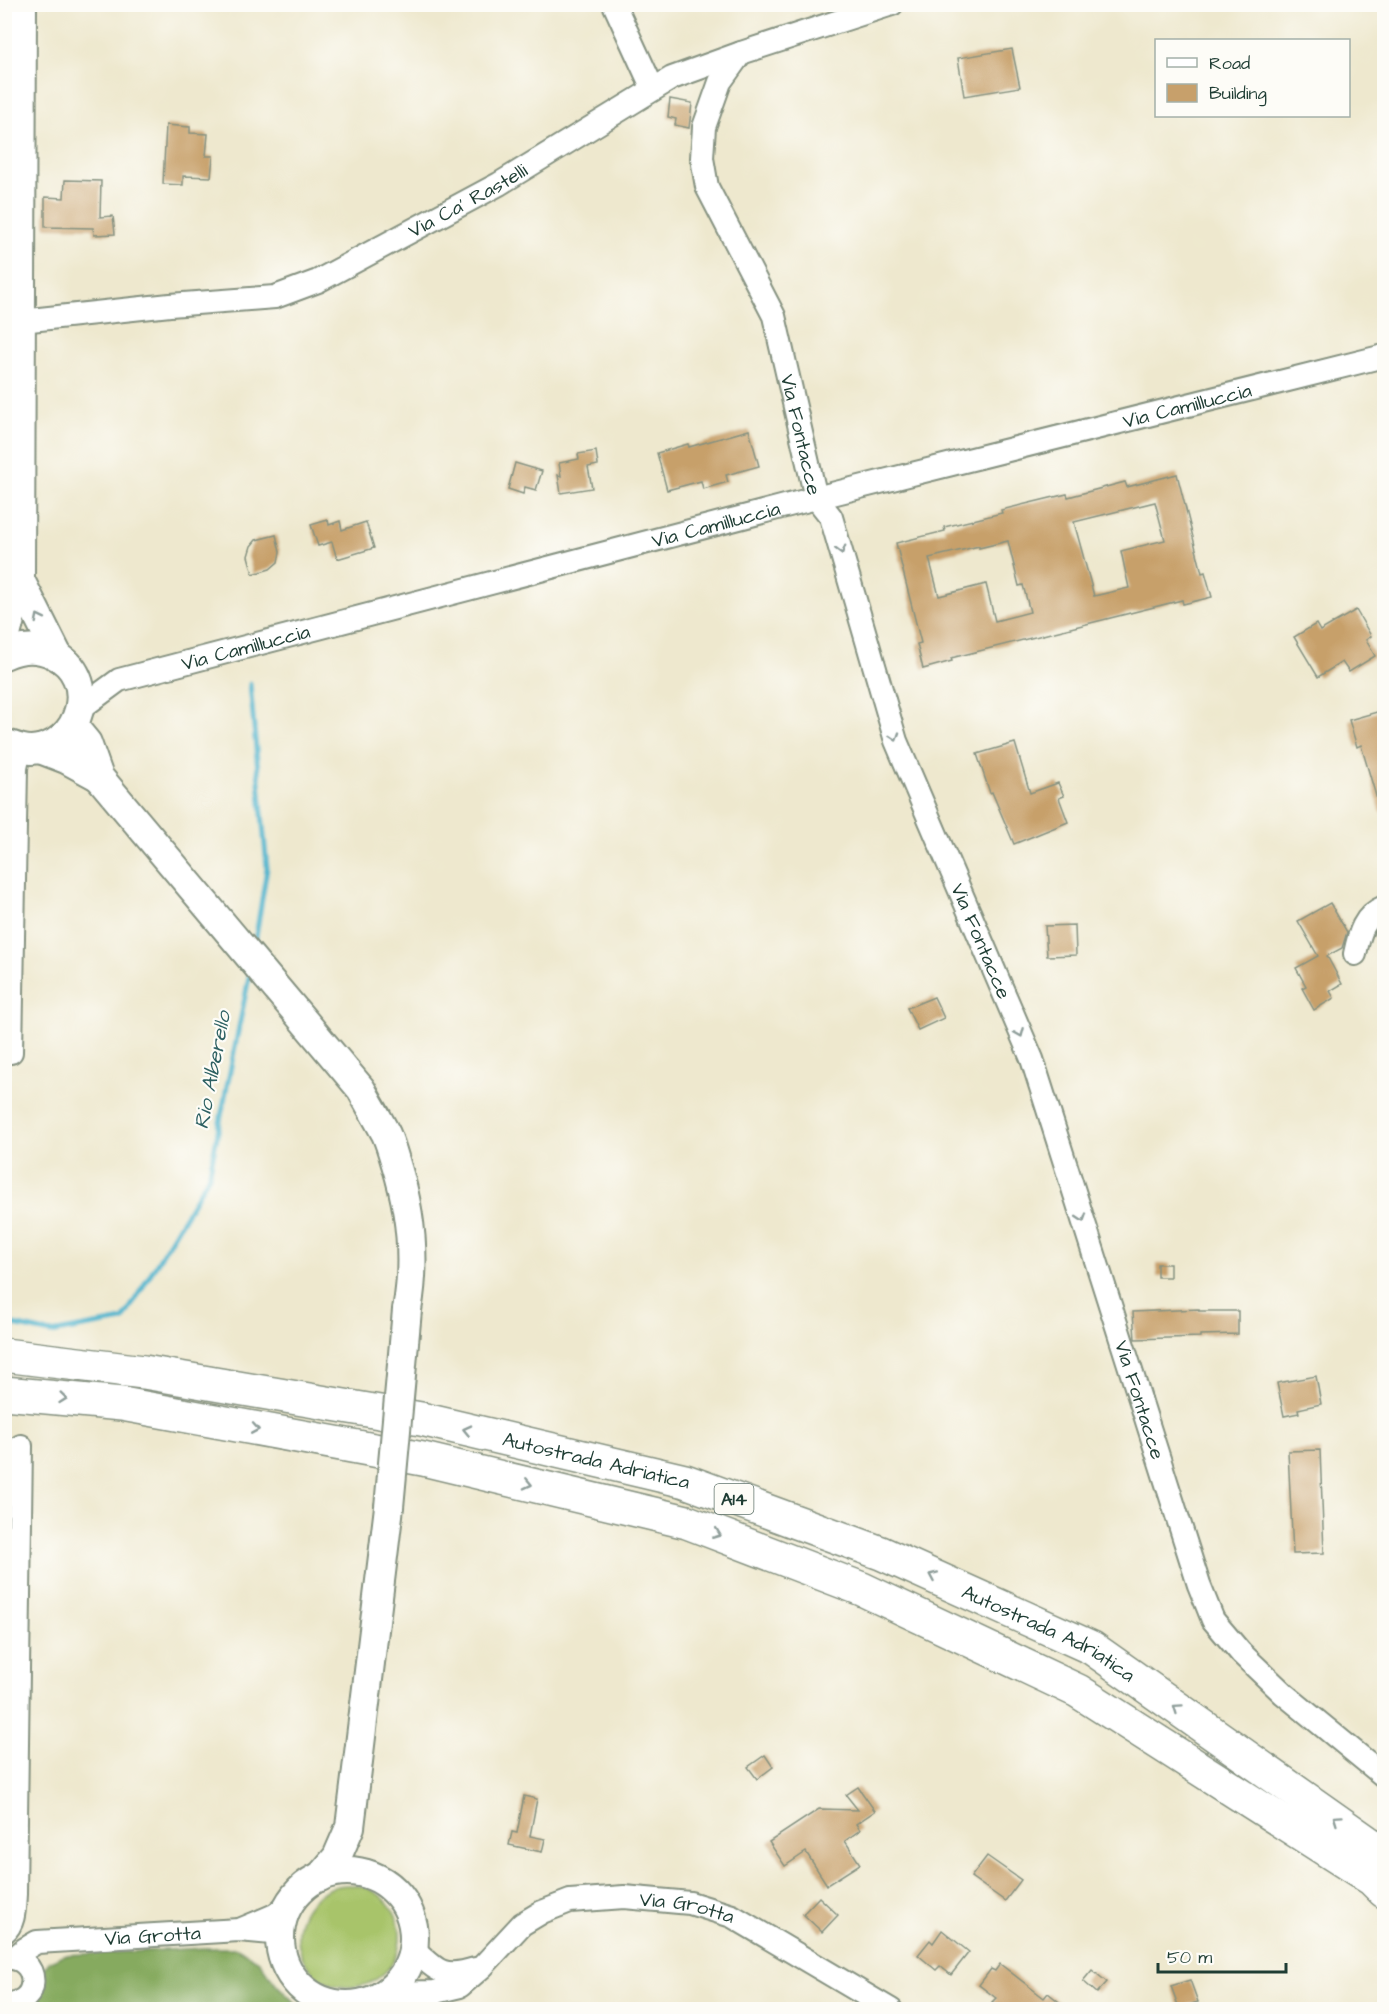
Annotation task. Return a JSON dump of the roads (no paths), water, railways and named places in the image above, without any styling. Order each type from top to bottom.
[{"type":"highway","name":"Autostrada Adriatica","points":[[4,1355],[144,1371],[421,1419],[685,1481],[881,1553],[1092,1648],[1384,1854]]},
{"type":"highway","name":"Autostrada Adriatica","points":[[4,1393],[122,1404],[423,1459],[687,1522],[862,1589],[1078,1691],[1372,1879],[1384,1891]]},
{"type":"main road","points":[[4,644],[20,580],[13,169],[22,4]]},
{"type":"main road","points":[[20,580],[65,663],[79,682],[81,695],[77,717],[64,737],[53,744],[22,747]]},
{"type":"main road","points":[[4,655],[30,647],[45,650],[65,663]]},
{"type":"main road","points":[[77,717],[99,777],[361,1089],[387,1135],[402,1182],[408,1213],[411,1289],[388,1507],[350,1827],[337,1857],[320,1877]]},
{"type":"main road","points":[[22,747],[66,759],[99,777]]},
{"type":"main road","points":[[350,1827],[371,1875]]},
{"type":"main road","points":[[345,1871],[371,1875],[389,1885],[405,1902],[414,1925],[414,1949],[411,1960],[402,1978],[370,2002],[350,2006],[326,2006],[292,1977],[285,1966],[280,1927],[290,1903],[308,1883],[320,1877],[345,1871]]},
{"type":"street","points":[[614,4],[653,89]]},
{"type":"street","name":"Via Ca' Rastelli","points":[[16,318],[275,297],[318,281],[499,183],[672,78],[892,4]]},
{"type":"street","name":"Via Fontacce","points":[[741,53],[720,82],[704,127],[702,158],[707,187],[774,316],[816,498],[831,517],[896,741],[1032,1059],[1199,1585],[1213,1620],[1241,1653],[1284,1694],[1384,1776]]},
{"type":"street","name":"Via Camilluccia","points":[[77,717],[119,680],[816,498],[1384,356]]},
{"type":"street","name":"Via Camilluccia","points":[[65,663],[119,680]]},
{"type":"street","points":[[10,1052],[16,768],[22,747]]},
{"type":"street","points":[[1355,954],[1359,932],[1376,910],[1384,907]]},
{"type":"street","points":[[4,1932],[8,1930],[13,1920],[15,1894],[21,1446]]},
{"type":"street","name":"Via Grotta","points":[[370,2002],[460,1986],[482,1967],[522,1924],[542,1912],[570,1901],[624,1897],[690,1903],[732,1916],[891,2010]]},
{"type":"street","name":"Via Grotta","points":[[239,1930],[275,1915],[290,1903]]},
{"type":"street","name":"Via Grotta","points":[[9,1958],[37,1942],[239,1930],[271,1934],[280,1941]]},
{"type":"street","points":[[8,2010],[4,2004],[18,2003],[30,1994],[44,1957],[67,1942]]},
{"type":"street","points":[[414,1949],[435,1968],[451,1974],[482,1967]]},
{"type":"street","points":[[9,1958],[26,1965],[30,1994]]},
{"type":"waterway","name":"Rio Alberello","points":[[250,684],[267,868],[254,948]]},
{"type":"waterway","name":"Rio Alberello","points":[[4,1323],[51,1333],[123,1320],[209,1176],[250,972]]}]
